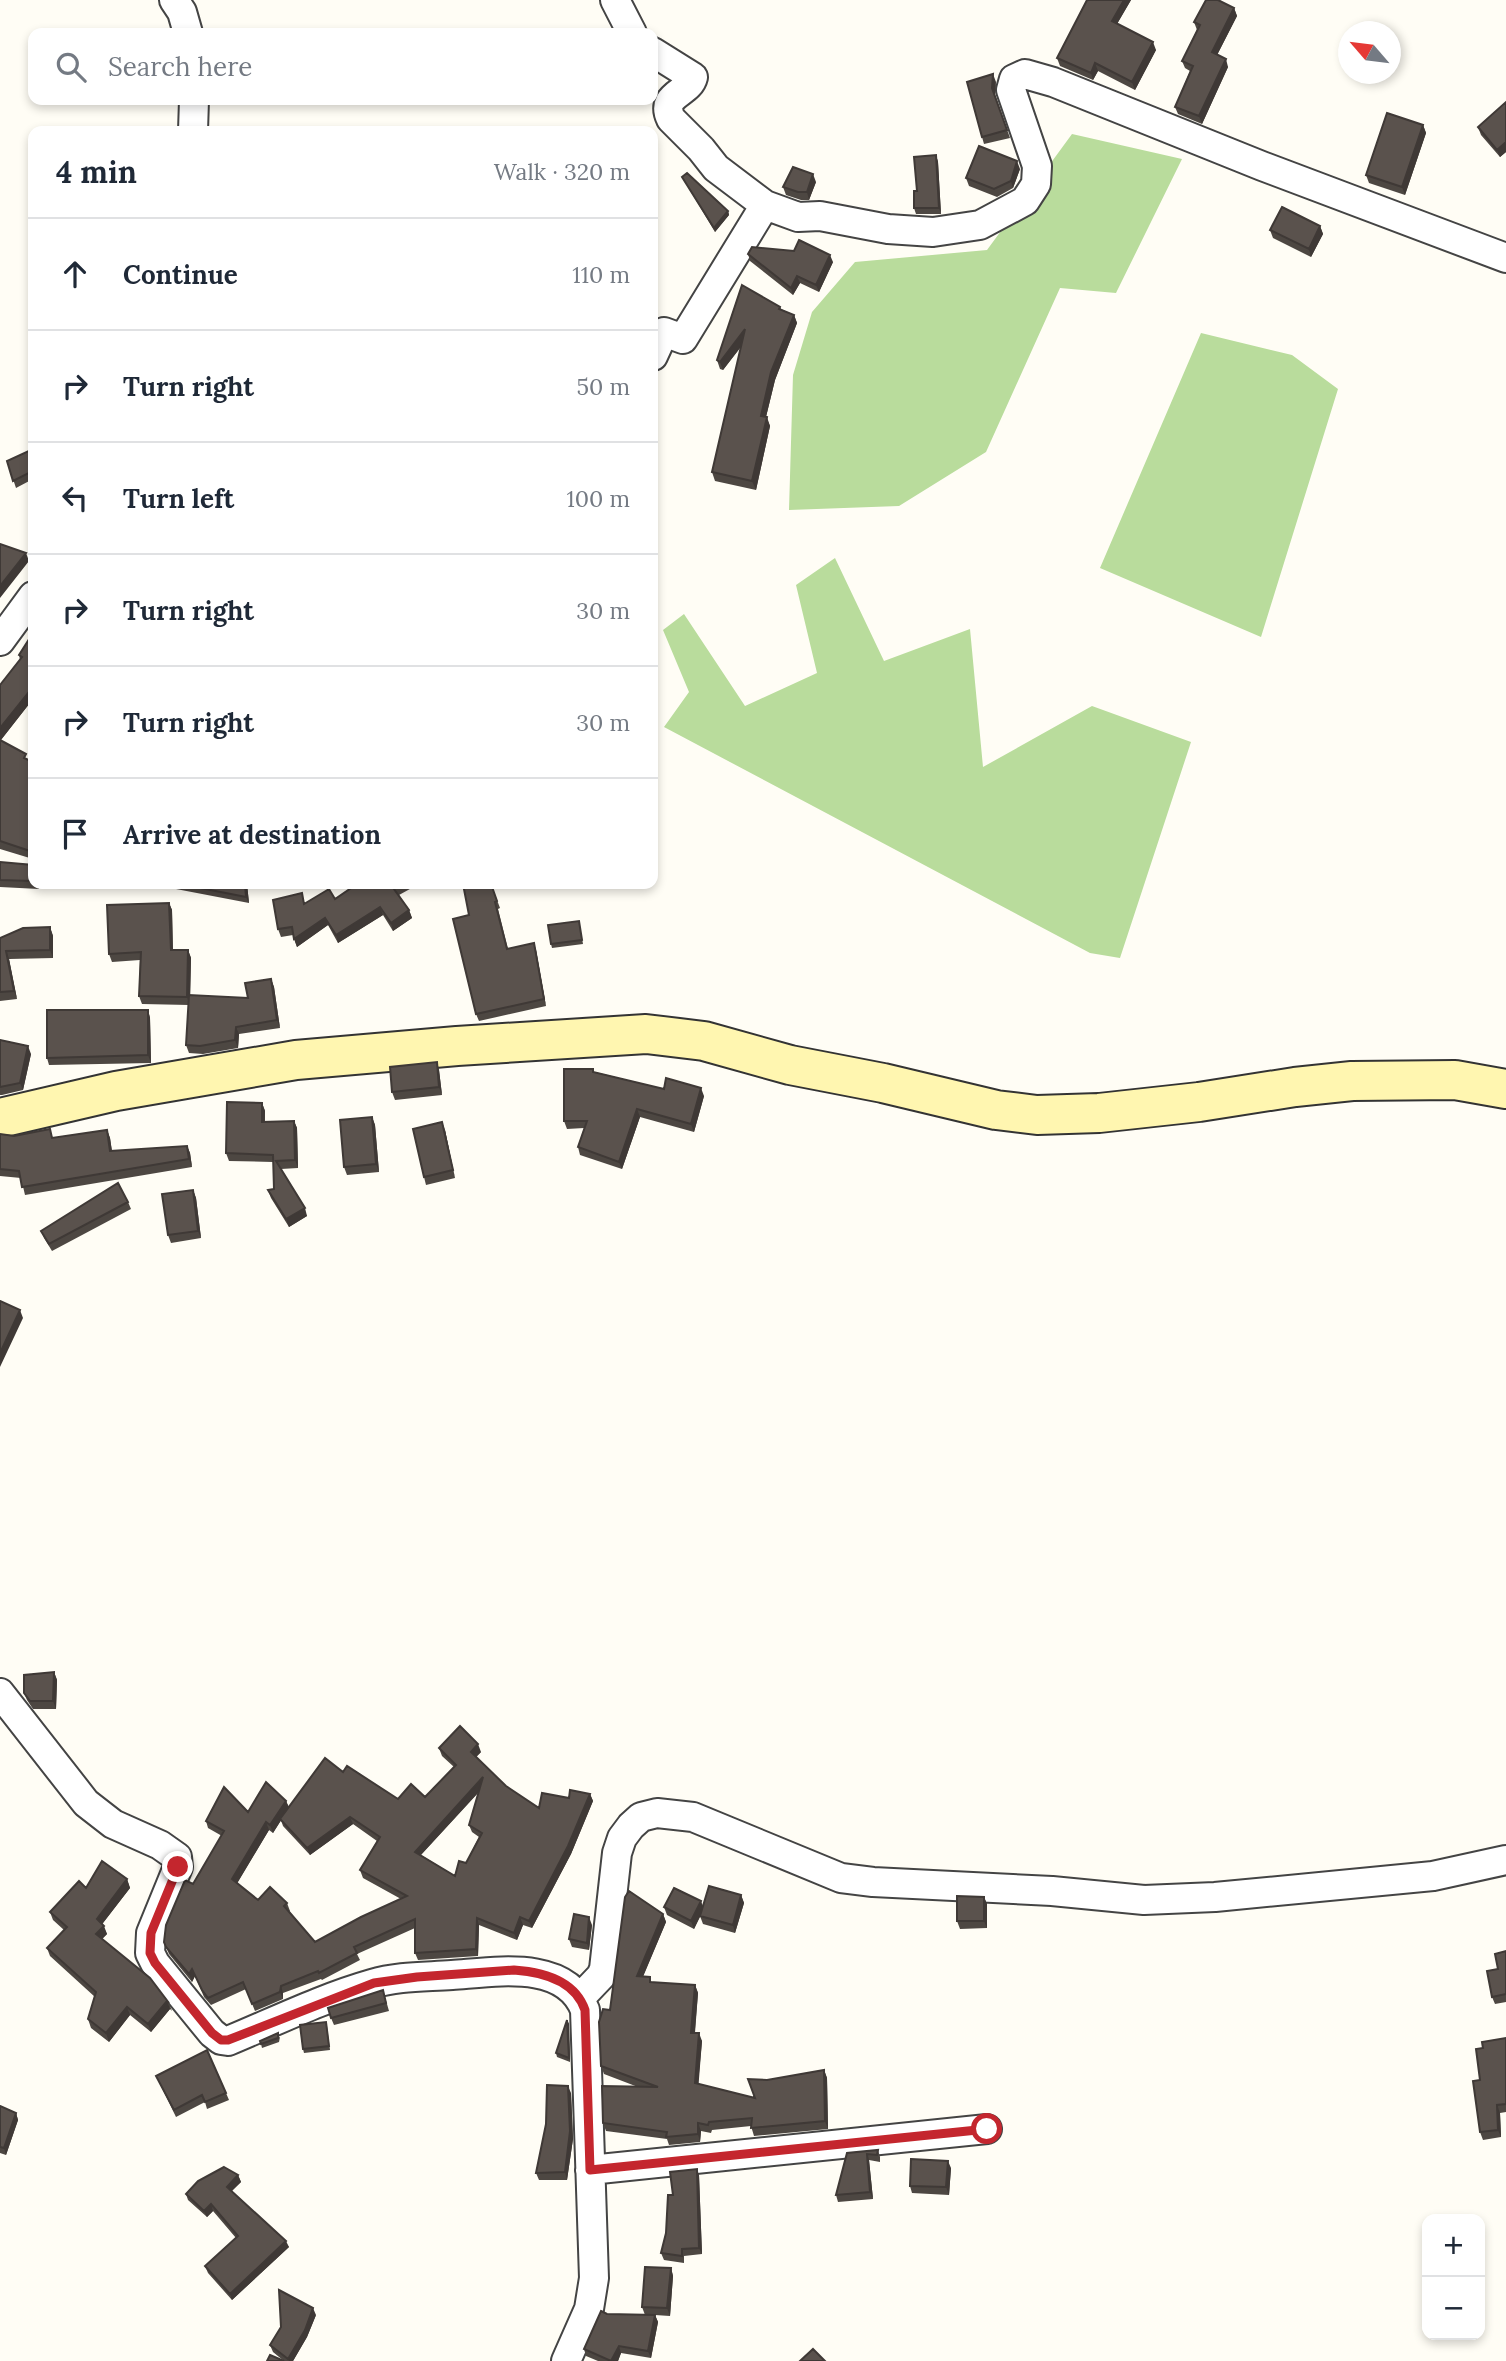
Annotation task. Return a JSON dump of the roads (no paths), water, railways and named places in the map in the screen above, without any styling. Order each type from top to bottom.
[{"type":"street","points":[[174,0],[182,12],[187,28]]},
{"type":"street","points":[[615,0],[629,28]]},
{"type":"street","points":[[658,55],[693,77],[691,83],[671,99],[668,111],[671,119],[716,167],[765,205],[798,217],[820,216],[888,229],[933,232],[974,227],[1025,201],[1032,192],[1037,166],[1011,90],[1014,79],[1025,74],[1053,82],[1262,166],[1506,258]]},
{"type":"street","points":[[193,126],[194,105]]},
{"type":"street","points":[[658,345],[664,332],[683,339],[765,205]]},
{"type":"street","points":[[0,641],[28,603]]},
{"type":"street","points":[[0,1118],[116,1091],[296,1060],[646,1034],[704,1041],[790,1065],[883,1083],[996,1110],[1037,1115],[1149,1108],[1352,1081],[1455,1080],[1506,1089]]},
{"type":"street","points":[[0,1693],[86,1803],[113,1824],[160,1844],[177,1857],[178,1867],[151,1933],[150,1953],[155,1963],[216,2037],[228,2040],[352,1990],[392,1979],[528,1971],[567,1985],[580,1998],[585,2010],[594,2278],[589,2309],[566,2361]]},
{"type":"street","points":[[580,1998],[601,1976],[604,1969],[614,1874],[622,1838],[642,1817],[657,1813],[693,1817],[841,1878],[1052,1891],[1144,1900],[1215,1897],[1433,1875],[1506,1860]]},
{"type":"street","points":[[590,2170],[987,2129]]}]
